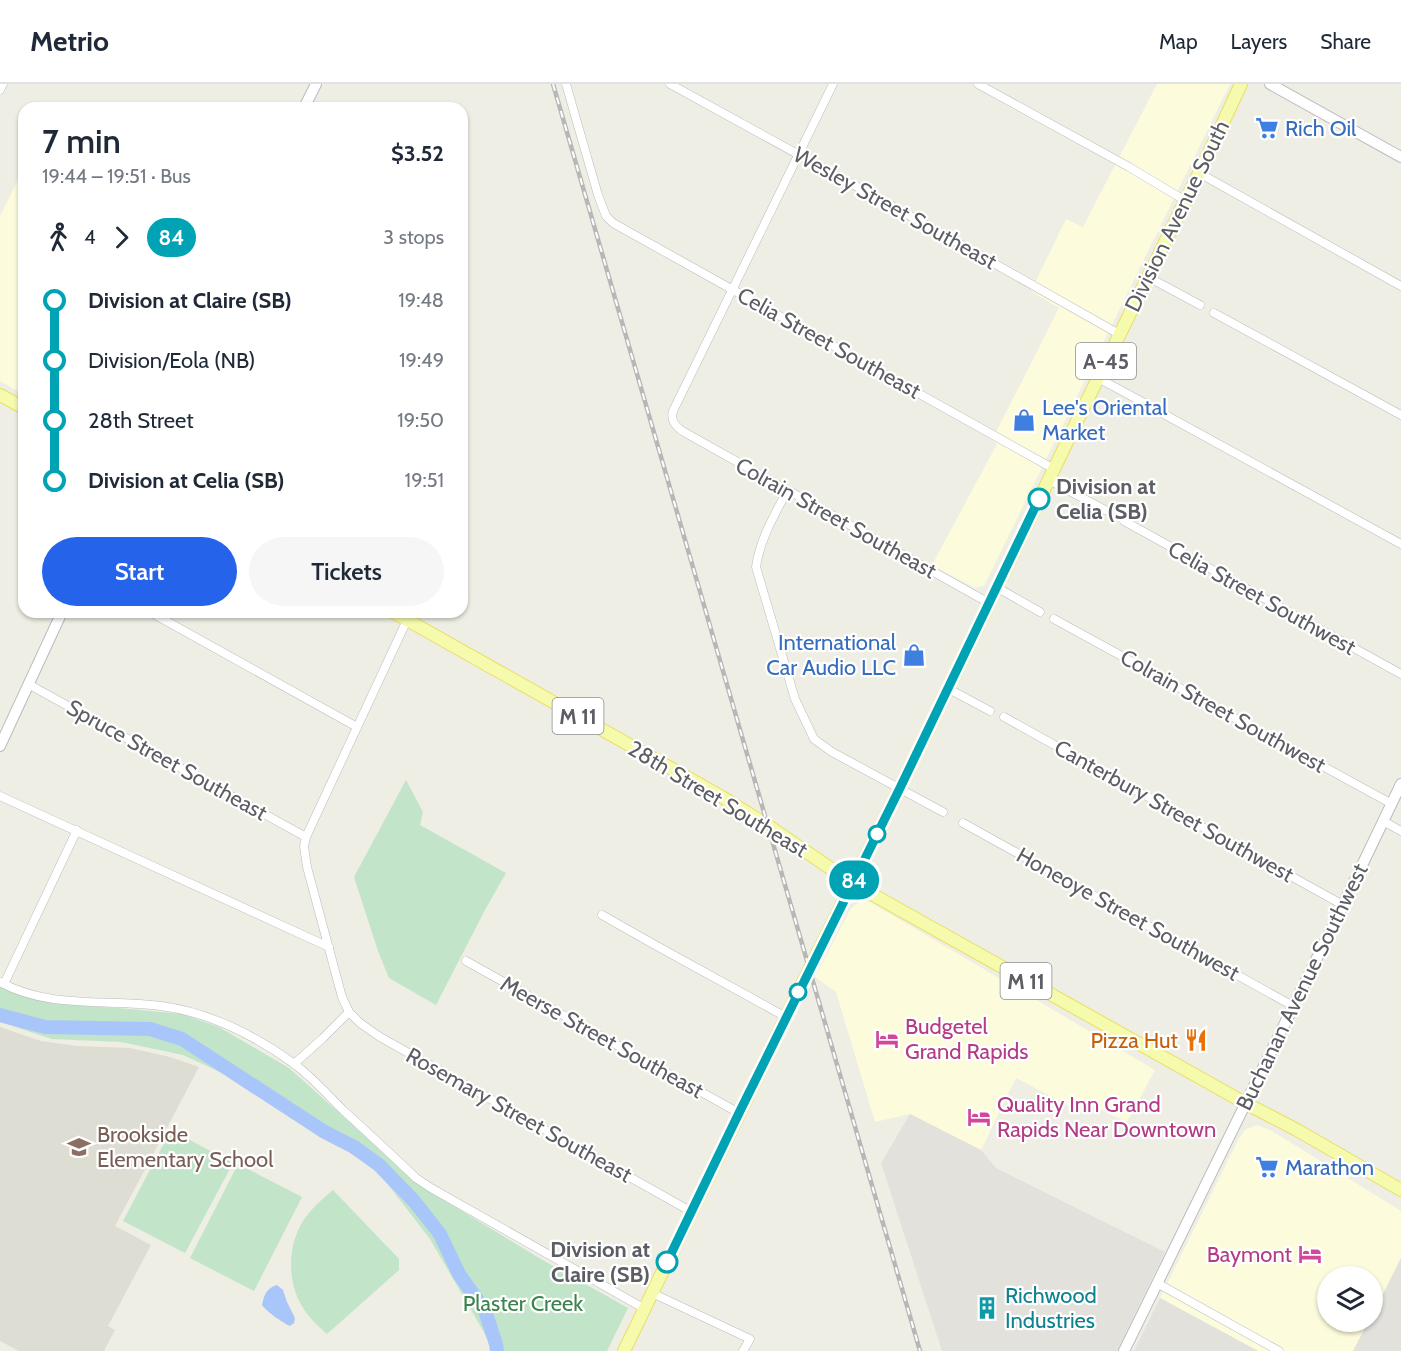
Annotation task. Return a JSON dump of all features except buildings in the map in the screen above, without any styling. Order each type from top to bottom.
[{"type":"main road","name":"Division Avenue South","points":[[624,1351],[1241,84]]},
{"type":"main road","points":[[0,395],[18,405]]},
{"type":"main road","name":"28th Street Southeast","points":[[404,618],[722,797],[852,883]]},
{"type":"main road","name":"M 11","points":[[852,883],[1401,1190]]},
{"type":"street","points":[[0,90],[3,84]]},
{"type":"street","points":[[307,102],[316,84]]},
{"type":"street","name":"Celia Street Southeast","points":[[566,84],[598,195],[606,216],[613,223],[732,289],[1051,474]]},
{"type":"street","name":"Wesley Street Southeast","points":[[670,84],[1119,334]]},
{"type":"street","points":[[732,289],[833,84]]},
{"type":"street","points":[[978,84],[1186,201]]},
{"type":"street","points":[[1270,84],[1401,157]]},
{"type":"street","points":[[1199,173],[1401,286]]},
{"type":"street","points":[[1148,278],[1200,305]]},
{"type":"street","name":"Colrain Street Southeast","points":[[732,289],[673,411],[672,419],[677,427],[988,603]]},
{"type":"street","points":[[1214,313],[1401,415]]},
{"type":"street","points":[[1098,378],[1148,405]]},
{"type":"street","points":[[1160,412],[1401,544]]},
{"type":"street","points":[[1051,474],[1105,510]]},
{"type":"street","points":[[787,491],[758,550],[756,567],[795,699],[814,740],[943,812]]},
{"type":"street","name":"Celia Street Southwest","points":[[1124,521],[1401,674]]},
{"type":"street","points":[[996,587],[1040,612]]},
{"type":"street","points":[[0,746],[59,618]]},
{"type":"street","points":[[161,618],[357,727]]},
{"type":"street","name":"Colrain Street Southwest","points":[[1054,619],[1392,804]]},
{"type":"street","points":[[294,1064],[348,1012],[328,947],[303,846],[407,620]]},
{"type":"street","name":"Spruce Street Southeast","points":[[28,684],[306,837]]},
{"type":"street","points":[[947,688],[990,711]]},
{"type":"street","name":"Canterbury Street Southwest","points":[[1004,717],[1343,905]]},
{"type":"street","name":"Buchanan Avenue Southwest","points":[[1124,1351],[1401,784]]},
{"type":"street","points":[[0,796],[328,947]]},
{"type":"street","points":[[1383,821],[1401,831]]},
{"type":"street","name":"Honeoye Street Southwest","points":[[963,822],[1293,1006]]},
{"type":"street","points":[[77,830],[2,983],[35,995],[60,1000],[162,1006],[193,1012],[243,1032],[294,1064],[416,1178],[645,1308]]},
{"type":"street","points":[[602,915],[786,1017]]},
{"type":"street","name":"Meerse Street Southeast","points":[[466,961],[739,1113]]},
{"type":"street","name":"Rosemary Street Southeast","points":[[348,1012],[380,1037],[692,1212]]},
{"type":"street","points":[[1157,1283],[1279,1351]]},
{"type":"street","points":[[652,1293],[750,1339],[743,1351]]},
{"type":"shaded area","points":[[1157,84],[1230,84],[984,586],[975,588],[932,565],[997,444],[992,440],[1059,308],[1031,291],[1066,219],[1083,227]]},
{"type":"shaded area","points":[[18,180],[18,392],[0,381],[0,216]]},
{"type":"shaded area","points":[[861,901],[870,902],[1155,1070],[1127,1122],[1087,1103],[1082,1113],[1016,1078],[981,1150],[910,1114],[875,1122],[836,992],[815,977],[851,908]]},
{"type":"shaded area","name":"Brookside Elementary School","points":[[0,1027],[41,1041],[77,1046],[130,1048],[170,1057],[199,1067],[115,1226],[151,1245],[108,1326],[115,1330],[104,1351],[19,1351],[0,1341]]},
{"type":"shaded area","points":[[910,1114],[981,1150],[996,1168],[1165,1252],[1117,1351],[942,1351],[881,1163]]},
{"type":"shaded area","points":[[1257,1125],[1272,1131],[1401,1211],[1401,1258],[1383,1294],[1383,1266],[1317,1266],[1317,1332],[1363,1332],[1353,1351],[1258,1351],[1160,1298],[1245,1130]]},
{"type":"shaded area","points":[[1401,1258],[1401,1351],[1353,1351],[1363,1332],[1383,1332],[1383,1294]]},
{"type":"shaded area","points":[[1160,1298],[1258,1351],[1134,1351]]},
{"type":"green space","points":[[406,780],[423,812],[420,825],[506,873],[436,1005],[389,978],[354,877]]},
{"type":"green space","name":"Plaster Creek","points":[[0,984],[44,1001],[182,1014],[219,1027],[289,1068],[401,1170],[429,1191],[539,1258],[628,1308],[607,1351],[491,1351],[489,1341],[430,1239],[376,1169],[235,1079],[183,1055],[121,1042],[52,1039],[0,1022]]},
{"type":"green space","points":[[171,1130],[233,1163],[185,1253],[123,1221]]},
{"type":"green space","points":[[238,1164],[302,1197],[254,1291],[190,1258]]},
{"type":"green space","points":[[333,1190],[399,1259],[399,1270],[327,1334],[302,1306],[293,1283],[291,1258],[302,1223]]},
{"type":"water","points":[[277,1285],[283,1290],[295,1318],[294,1323],[290,1326],[275,1317],[262,1305],[268,1290]]},
{"type":"waterway","name":"Plaster Creek","points":[[0,1015],[45,1027],[150,1029],[182,1039],[323,1131],[354,1147],[379,1165],[414,1201],[440,1234],[459,1274],[485,1311],[497,1351]]},
{"type":"railway","points":[[553,84],[920,1351]]},
{"type":"bus line","name":"84","points":[[667,1262],[1039,499]]},
{"type":"place","name":"Rich Oil","points":[[1267,128]]},
{"type":"place","name":"Lee's Oriental Market","points":[[1024,420]]},
{"type":"place","name":"Division at Celia (SB)","points":[[1039,499]]},
{"type":"place","name":"International Car Audio LLC","points":[[914,655]]},
{"type":"place","name":"Budgetel Grand Rapids","points":[[887,1039]]},
{"type":"place","name":"Pizza Hut","points":[[1196,1040]]},
{"type":"place","name":"Quality Inn Grand Rapids Near Downtown","points":[[979,1117]]},
{"type":"place","name":"Brookside Elementary School","points":[[79,1147]]},
{"type":"place","name":"Marathon","points":[[1267,1167]]},
{"type":"place","name":"Baymont","points":[[1310,1254]]},
{"type":"place","name":"Division at Claire (SB)","points":[[667,1262]]},
{"type":"place","name":"Richwood Industries","points":[[987,1308]]}]
